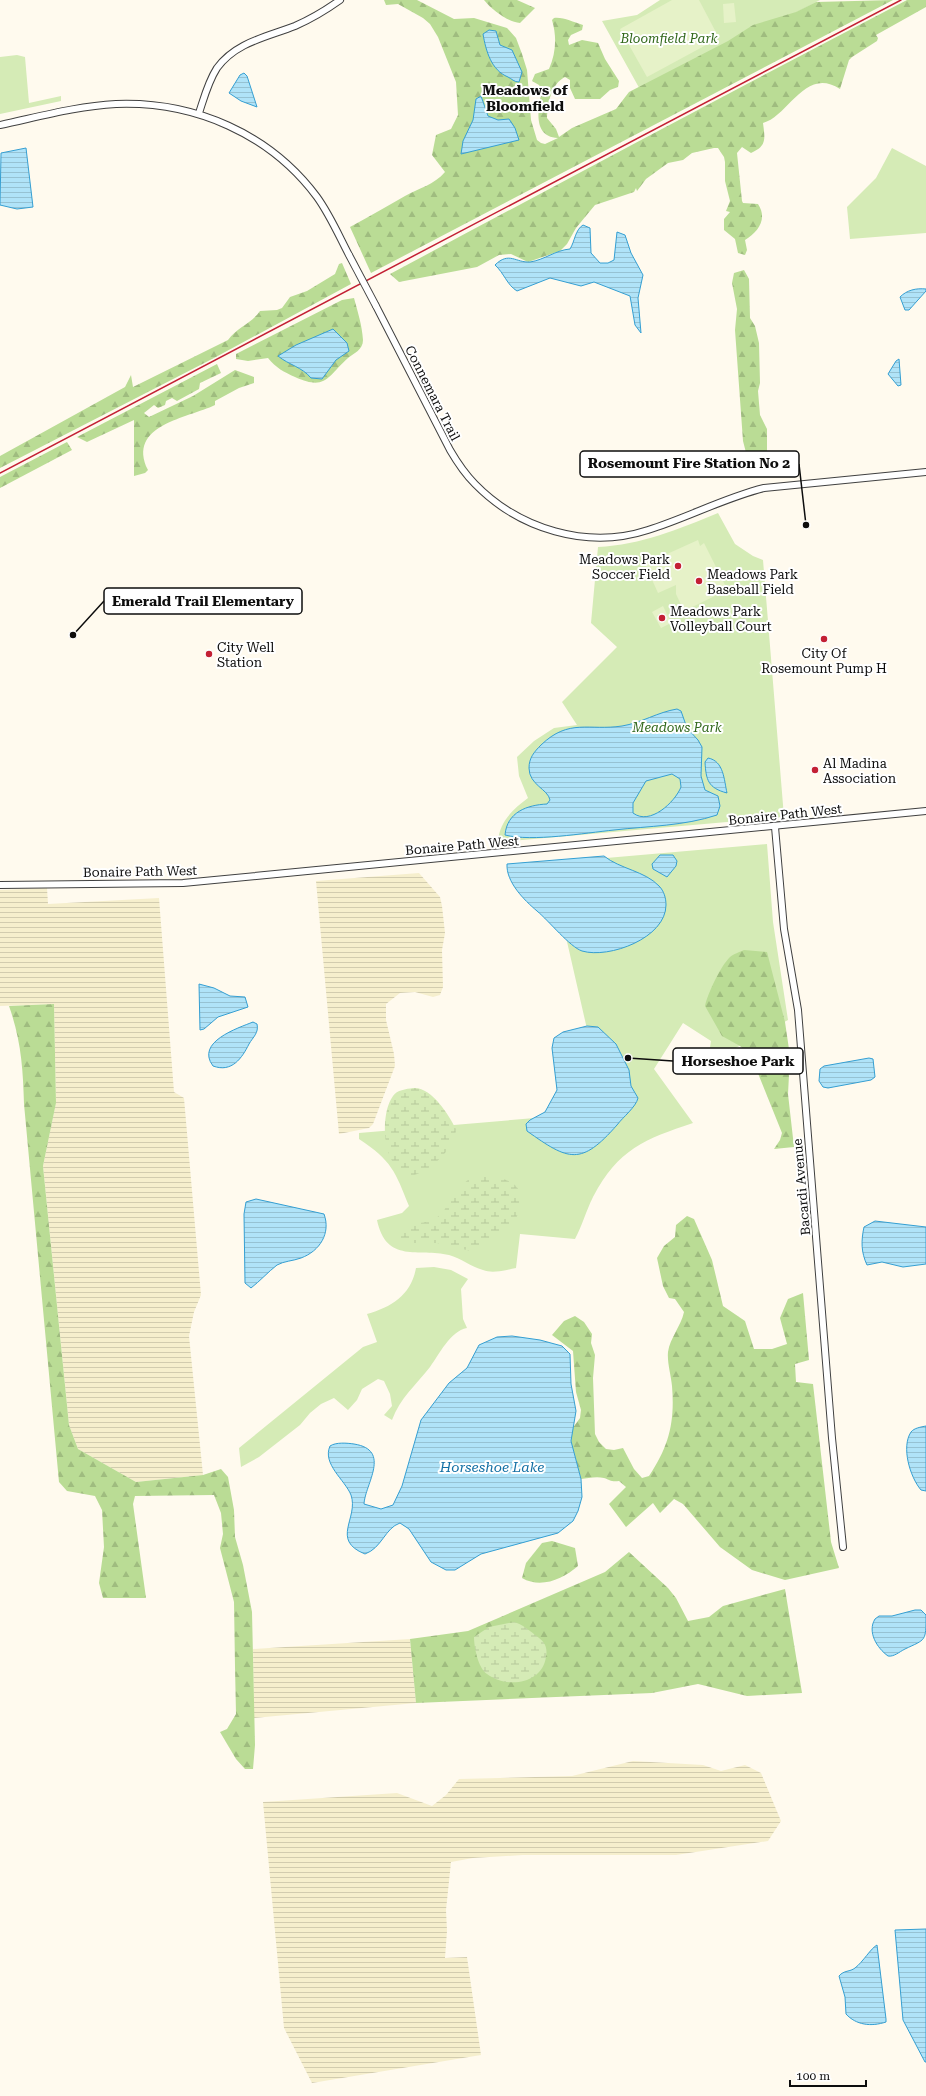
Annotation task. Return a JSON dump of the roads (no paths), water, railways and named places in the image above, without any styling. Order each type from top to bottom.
[{"type":"street","points":[[199,114],[208,84],[218,68],[229,56],[251,42],[303,22],[340,0]]},
{"type":"street","name":"Connemara Trail","points":[[0,125],[69,110],[115,104],[169,107],[199,114],[219,121],[268,148],[288,166],[321,204],[376,306],[446,444],[463,470],[478,488],[499,505],[520,518],[544,529],[580,537],[622,536],[646,531],[737,496],[764,488],[926,472]]},
{"type":"street","name":"Bonaire Path West","points":[[0,885],[183,883],[775,827],[926,811]]},
{"type":"street","name":"Bacardi Avenue","points":[[775,827],[784,929],[798,1010],[832,1438],[843,1547]]},
{"type":"water","points":[[489,30],[496,31],[500,45],[512,50],[522,72],[519,82],[514,81],[502,74],[493,65],[483,34]]},
{"type":"water","points":[[244,73],[247,76],[257,107],[241,101],[229,93],[240,75]]},
{"type":"water","points":[[481,96],[488,116],[498,120],[509,119],[515,128],[519,140],[461,154],[463,141],[473,120],[476,99]]},
{"type":"water","points":[[26,148],[33,207],[17,209],[0,205],[1,153]]},
{"type":"water","points":[[583,225],[590,228],[591,253],[600,263],[608,263],[614,260],[617,232],[625,235],[631,253],[643,275],[638,298],[641,333],[635,325],[630,296],[594,282],[581,286],[550,278],[517,291],[511,286],[495,265],[504,259],[509,258],[525,262],[535,261],[560,251],[570,249],[580,227]]},
{"type":"water","points":[[926,289],[926,291],[909,310],[905,310],[900,297],[912,290]]},
{"type":"water","points":[[333,329],[347,343],[349,351],[336,360],[322,379],[311,378],[304,371],[278,356],[296,345]]},
{"type":"water","points":[[899,359],[901,385],[898,386],[888,374],[896,361]]},
{"type":"water","points":[[677,709],[681,711],[687,728],[702,747],[701,776],[705,790],[718,796],[720,806],[717,815],[679,824],[559,836],[529,838],[505,835],[510,821],[519,811],[532,806],[547,804],[550,800],[549,796],[532,779],[529,768],[531,758],[534,753],[551,737],[570,728],[629,725],[663,712]],"holes":[[[672,774],[680,779],[681,787],[668,805],[647,817],[633,813],[633,803],[646,781]]]},
{"type":"water","points":[[708,758],[717,763],[720,767],[724,777],[727,793],[716,789],[709,782],[706,774],[705,762]]},
{"type":"water","points":[[660,855],[673,855],[677,861],[676,866],[667,877],[653,869],[652,864]]},
{"type":"water","points":[[604,856],[617,864],[640,873],[653,881],[661,888],[665,897],[666,905],[663,917],[657,927],[647,936],[620,949],[607,952],[593,953],[577,949],[527,902],[513,884],[507,871],[507,864]]},
{"type":"water","points":[[199,984],[214,988],[230,996],[245,997],[248,1007],[218,1017],[204,1029],[200,1030]]},
{"type":"water","points":[[253,1022],[257,1024],[256,1032],[240,1059],[231,1066],[220,1068],[213,1066],[209,1057],[210,1050],[214,1043],[229,1032]]},
{"type":"water","points":[[587,1026],[598,1027],[616,1044],[629,1070],[631,1086],[638,1098],[632,1108],[605,1138],[584,1153],[574,1155],[564,1153],[541,1141],[527,1131],[526,1124],[530,1120],[545,1112],[557,1090],[552,1048],[554,1038],[563,1032]]},
{"type":"water","points":[[869,1058],[873,1059],[875,1077],[871,1080],[828,1088],[823,1087],[819,1081],[820,1069],[824,1066]]},
{"type":"water","points":[[256,1199],[324,1214],[326,1228],[322,1240],[314,1251],[301,1258],[277,1265],[251,1288],[245,1283],[244,1214],[246,1202]]},
{"type":"water","points":[[875,1221],[926,1227],[926,1264],[903,1267],[882,1262],[867,1265],[863,1251],[863,1232],[864,1227]]},
{"type":"water","name":"Horseshoe Lake","points":[[512,1336],[540,1340],[562,1346],[570,1354],[571,1384],[576,1411],[571,1441],[581,1479],[582,1497],[573,1521],[558,1533],[481,1554],[455,1570],[446,1570],[431,1562],[409,1529],[400,1523],[391,1529],[380,1543],[371,1551],[365,1554],[355,1548],[349,1542],[347,1535],[352,1512],[351,1495],[335,1472],[329,1459],[328,1453],[330,1446],[338,1443],[354,1444],[365,1447],[372,1453],[374,1469],[365,1496],[364,1504],[381,1509],[393,1505],[402,1486],[421,1420],[449,1383],[467,1368],[479,1345],[497,1337]]},
{"type":"water","points":[[926,1426],[926,1491],[921,1490],[913,1478],[908,1462],[907,1446],[908,1438],[911,1432]]},
{"type":"water","points":[[915,1610],[921,1610],[926,1615],[925,1635],[921,1641],[892,1656],[888,1656],[880,1649],[874,1639],[872,1629],[875,1619],[879,1616],[892,1616]]},
{"type":"water","points":[[926,1929],[925,2062],[903,2020],[895,1930]]},
{"type":"water","points":[[877,1945],[886,2022],[869,2025],[854,2021],[846,2014],[845,1997],[839,1976],[855,1968]]},
{"type":"railway","points":[[0,473],[901,0]]},
{"type":"place","name":"Rosemount Fire Station No 2","points":[[806,525]]},
{"type":"place","name":"Meadows Park Soccer Field","points":[[678,566]]},
{"type":"place","name":"Meadows Park Baseball Field","points":[[699,581]]},
{"type":"place","name":"Meadows Park Volleyball Court","points":[[662,618]]},
{"type":"place","name":"Emerald Trail Elementary","points":[[73,635]]},
{"type":"place","name":"City Of Rosemount Pump H","points":[[824,639]]},
{"type":"place","name":"City Well Station","points":[[209,654]]},
{"type":"place","name":"Al Madina Association","points":[[815,770]]},
{"type":"place","name":"Horseshoe Park","points":[[628,1058]]},
{"type":"district","name":"Meadows of Bloomfield","points":[[525,98]]},
{"type":"park label","name":"Bloomfield Park","points":[[669,38]]},
{"type":"park label","name":"Meadows Park","points":[[677,727]]}]
